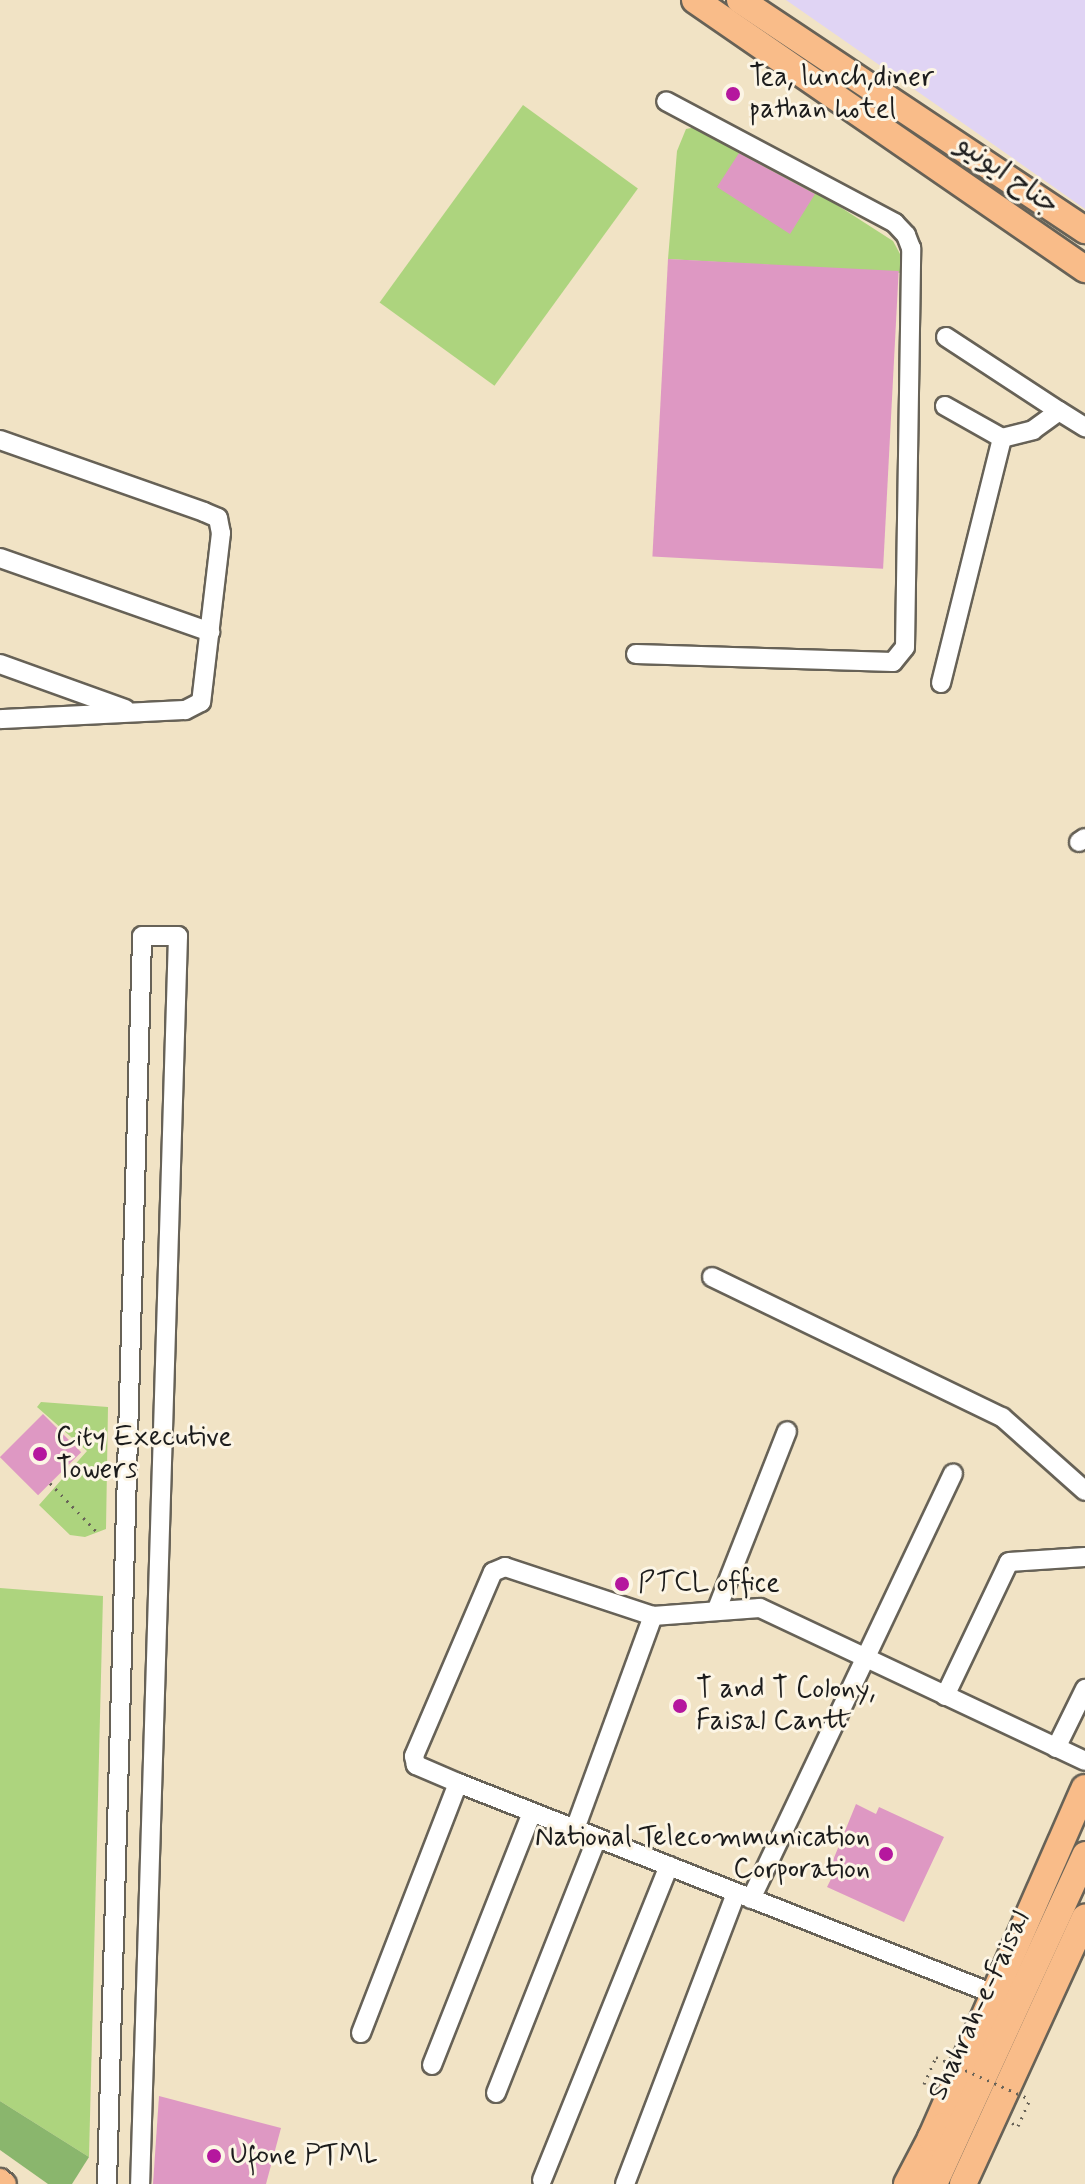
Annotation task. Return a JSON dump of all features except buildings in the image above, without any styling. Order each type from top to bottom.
[{"type":"highway","name":"جناح ایونیو","points":[[695,0],[1085,269]]},
{"type":"highway","name":"جناح ایونیو","points":[[740,0],[1085,230]]},
{"type":"highway","points":[[907,2184],[931,2138],[1085,1788]]},
{"type":"highway","name":"Shahrah-e-Faisal","points":[[934,2184],[1085,1855]]},
{"type":"highway","name":"Shahrah-e-Faisal","points":[[963,2184],[1085,1918]]},
{"type":"highway","points":[[931,2138],[973,2098]]},
{"type":"street","points":[[636,654],[893,662],[905,647],[911,248],[906,235],[895,223],[666,101]]},
{"type":"street","points":[[946,337],[1085,427]]},
{"type":"street","points":[[945,406],[1002,438],[1033,430],[1059,411]]},
{"type":"street","points":[[941,683],[1002,438]]},
{"type":"street","points":[[0,440],[218,518],[221,533],[201,702],[185,710],[0,719]]},
{"type":"street","points":[[0,558],[210,632]]},
{"type":"street","points":[[0,664],[135,712]]},
{"type":"street","points":[[107,2184],[142,936],[178,936],[140,2184]]},
{"type":"street","points":[[135,1205],[168,1206]]},
{"type":"street","points":[[712,1277],[1002,1417],[1085,1491]]},
{"type":"street","points":[[717,1609],[787,1431]]},
{"type":"street","points":[[625,2184],[744,1896],[953,1473]]},
{"type":"street","points":[[945,1696],[1009,1562],[1085,1557]]},
{"type":"street","points":[[994,1994],[458,1783],[416,1765],[414,1756],[498,1567],[653,1616],[760,1608],[1085,1761]]},
{"type":"street","points":[[575,1829],[653,1616]]},
{"type":"street","points":[[1056,1748],[1085,1689]]},
{"type":"street","points":[[361,2033],[458,1783]]},
{"type":"street","points":[[118,1784],[152,1785]]},
{"type":"street","points":[[432,2065],[532,1813]]},
{"type":"street","points":[[496,2093],[597,1838]]},
{"type":"street","points":[[542,2180],[669,1866]]},
{"type":"path","points":[[50,1483],[97,1532]]},
{"type":"path","points":[[924,2084],[936,2057],[1030,2099],[1018,2126]]},
{"type":"shaded area","points":[[786,0],[1085,0],[1085,209],[977,133]]},
{"type":"green space","points":[[523,105],[638,188],[494,386],[380,302]]},
{"type":"green space","points":[[711,124],[893,241],[906,265],[902,273],[668,259],[677,151],[686,129]]},
{"type":"green space","points":[[41,1402],[108,1407],[106,1529],[85,1537],[70,1535],[39,1505],[87,1451],[37,1407]]},
{"type":"green space","points":[[0,1588],[103,1596],[89,2157],[0,2101]]},
{"type":"green space","points":[[0,2101],[89,2157],[72,2184],[48,2184],[0,2150]]},
{"type":"place","name":"Tea, lunch,diner pathan hotel","points":[[733,94]]},
{"type":"place","name":"City Executive Towers","points":[[40,1454]]},
{"type":"place","name":"PTCL office","points":[[622,1584]]},
{"type":"place","name":"T and T Colony, Faisal Cantt","points":[[680,1706]]},
{"type":"place","name":"National Telecommunication Corporation","points":[[886,1854]]},
{"type":"place","name":"Ufone PTML","points":[[214,2156]]}]
